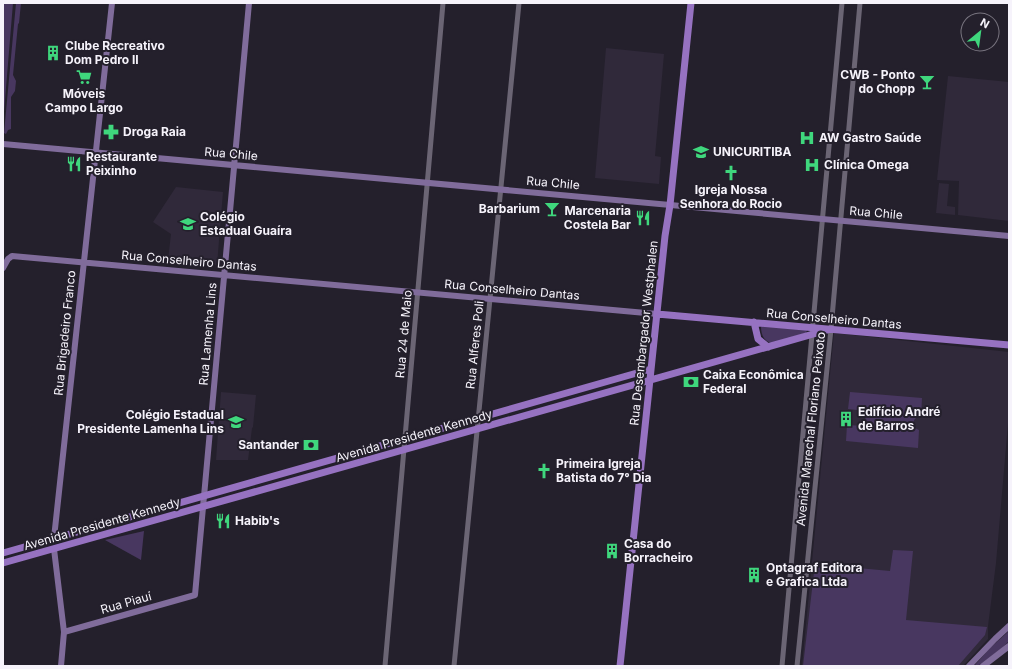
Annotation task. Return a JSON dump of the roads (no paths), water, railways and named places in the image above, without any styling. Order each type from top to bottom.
[{"type":"main road","name":"Rua Brigadeiro Franco","points":[[61,666],[64,632],[54,538],[112,3]]},
{"type":"main road","name":"Rua Lamenha Lins","points":[[195,595],[249,3]]},
{"type":"main road","name":"Rua Desembargador Westphalen","points":[[620,666],[691,3]]},
{"type":"main road","name":"Rua Chile","points":[[3,144],[1009,236]]},
{"type":"main road","name":"Rua Conselheiro Dantas","points":[[3,268],[8,259],[12,256],[754,322],[812,331],[831,329],[1009,345]]},
{"type":"main road","points":[[754,322],[758,339],[768,347]]},
{"type":"main road","name":"Avenida Presidente Kennedy","points":[[3,563],[768,347],[812,331]]},
{"type":"main road","name":"Avenida Presidente Kennedy","points":[[3,553],[651,369]]},
{"type":"main road","points":[[594,386],[597,396]]},
{"type":"main road","points":[[516,408],[518,418]]},
{"type":"main road","points":[[367,460],[369,449]]},
{"type":"main road","name":"Rua Piauí","points":[[64,632],[195,595]]},
{"type":"main road","points":[[969,666],[1009,626]]},
{"type":"main road","points":[[983,666],[1009,646]]},
{"type":"street","name":"Rua 24 de Maio","points":[[385,666],[443,3]]},
{"type":"street","name":"Rua Alferes Poli","points":[[454,666],[519,3]]},
{"type":"street","name":"Avenida Marechal Floriano Peixoto","points":[[782,666],[842,3]]},
{"type":"street","name":"Avenida Marechal Floriano Peixoto","points":[[797,666],[831,329],[860,3]]},
{"type":"place","name":"Clube Recreativo Dom Pedro II","points":[[53,53]]},
{"type":"place","name":"Móveis Campo Largo","points":[[84,77]]},
{"type":"place","name":"CWB - Ponto do Chopp","points":[[927,82]]},
{"type":"place","name":"Droga Raia","points":[[111,132]]},
{"type":"place","name":"AW Gastro Saúde","points":[[807,138]]},
{"type":"place","name":"UNICURITIBA","points":[[701,152]]},
{"type":"place","name":"Restaurante Peixinho","points":[[74,164]]},
{"type":"place","name":"Clínica Omega","points":[[812,165]]},
{"type":"place","name":"Igreja Nossa Senhora do Rocio","points":[[731,173]]},
{"type":"place","name":"Barbarium","points":[[552,209]]},
{"type":"place","name":"Marcenaria Costela Bar","points":[[643,218]]},
{"type":"place","name":"Colégio Estadual Guaíra","points":[[188,224]]},
{"type":"place","name":"Caixa Econômica Federal","points":[[691,382]]},
{"type":"place","name":"Edifício André de Barros","points":[[846,419]]},
{"type":"place","name":"Colégio Estadual Presidente Lamenha Lins","points":[[236,422]]},
{"type":"place","name":"Santander","points":[[311,445]]},
{"type":"place","name":"Primeira Igreja Batista do 7° Dia","points":[[544,471]]},
{"type":"place","name":"Habib's","points":[[223,521]]},
{"type":"place","name":"Casa do Borracheiro","points":[[612,551]]},
{"type":"place","name":"Optagraf Editora e Grafica Ltda","points":[[754,575]]}]
